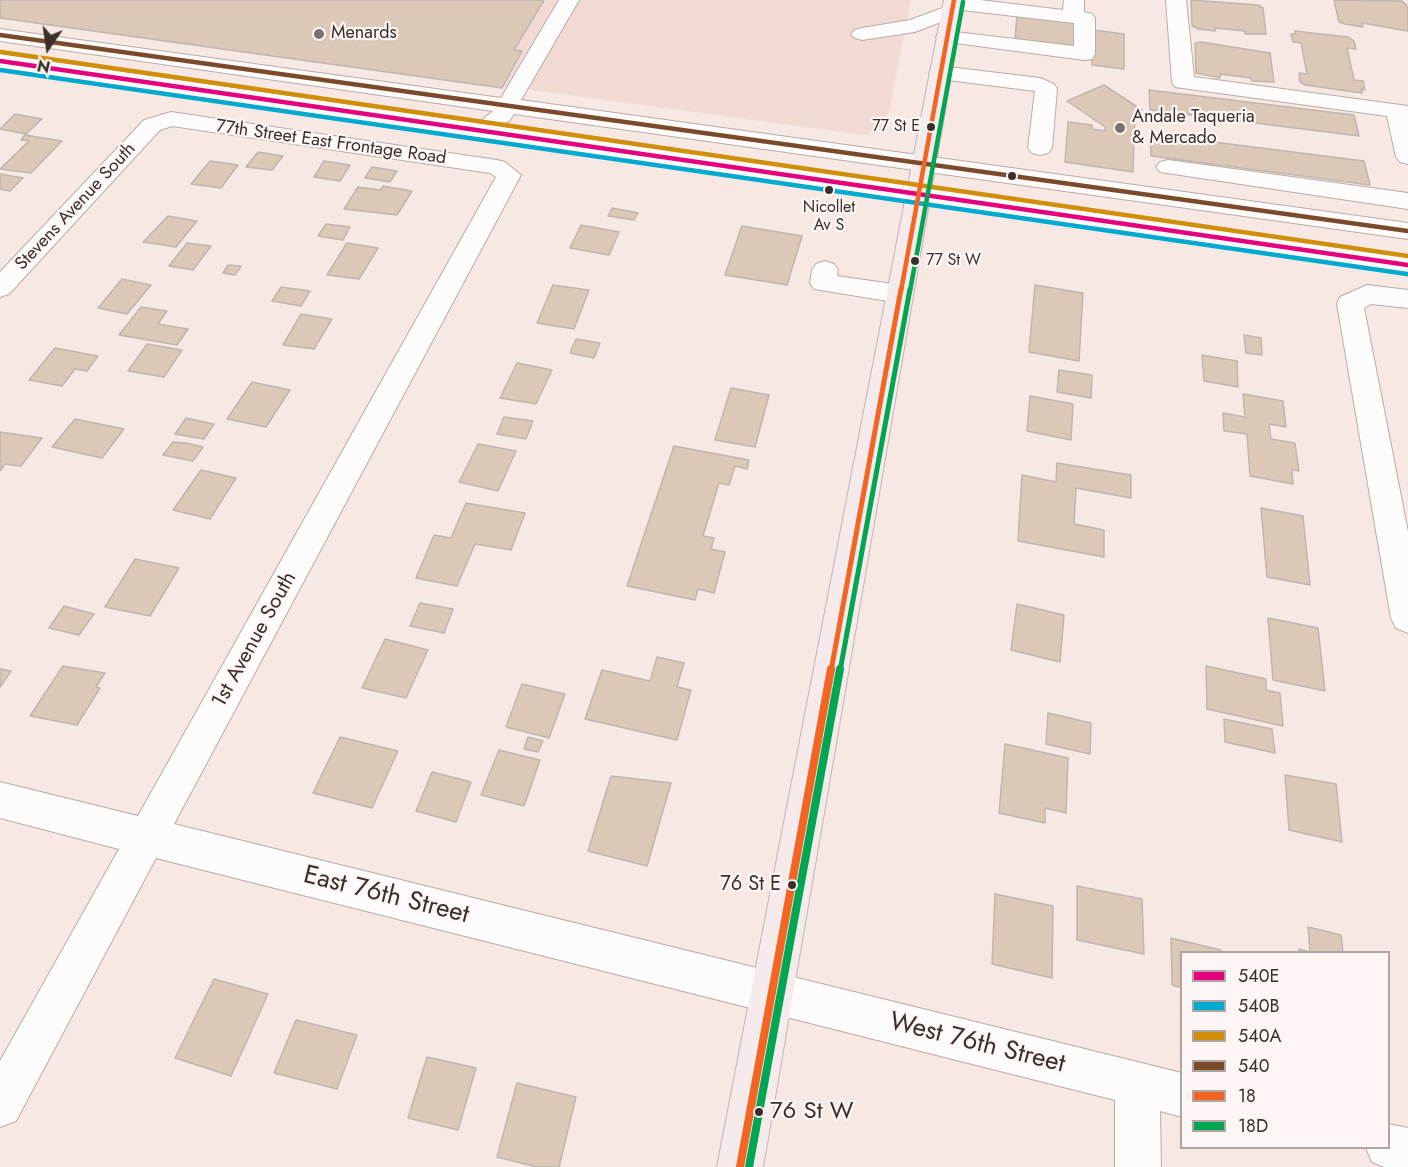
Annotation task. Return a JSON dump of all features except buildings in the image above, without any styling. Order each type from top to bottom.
[{"type":"main road","points":[[740,1167],[953,5]]},
{"type":"street","points":[[215,92],[273,92],[489,122],[501,116],[569,0]]},
{"type":"street","points":[[1176,0],[1182,82],[1402,112],[1408,157]]},
{"type":"street","points":[[862,34],[915,26],[953,5],[1013,10],[1073,9],[1085,18],[1084,54],[947,37]]},
{"type":"street","points":[[1010,45],[1013,10]]},
{"type":"street","points":[[0,35],[1408,231]]},
{"type":"street","points":[[0,61],[1408,265]]},
{"type":"street","points":[[940,73],[1040,85],[1046,89],[1040,148]]},
{"type":"street","name":"77th Street East Frontage Road","points":[[152,125],[171,119],[497,167],[508,175]]},
{"type":"street","name":"Stevens Avenue South","points":[[0,288],[152,125]]},
{"type":"street","points":[[1168,167],[1408,201]]},
{"type":"street","name":"1st Avenue South","points":[[0,1105],[508,175]]},
{"type":"street","points":[[825,270],[823,283],[900,294]]},
{"type":"street","points":[[1408,299],[1367,294],[1350,304],[1408,618]]},
{"type":"street","name":"East 76th Street","points":[[0,800],[772,992]]},
{"type":"street","name":"West 76th Street","points":[[772,992],[1180,1095]]},
{"type":"street","points":[[1137,1084],[1138,1167]]},
{"type":"street","points":[[1390,1146],[1408,1151]]},
{"type":"shaded area","points":[[0,0],[911,0],[886,127],[864,135],[0,18]]},
{"type":"transit line","name":"18","points":[[740,1167],[954,0]]},
{"type":"transit line","name":"18D","points":[[749,1167],[963,2]]},
{"type":"transit line","name":"540","points":[[0,35],[1408,231]]},
{"type":"transit line","name":"540A","points":[[1,52],[1408,256]]},
{"type":"transit line","name":"540E","points":[[0,61],[1408,265]]},
{"type":"transit line","name":"540B","points":[[0,70],[1407,274]]},
{"type":"place","name":"Menards","points":[[319,34]]},
{"type":"place","name":"77 St E","points":[[931,127]]},
{"type":"place","name":"Andale Taqueria & Mercado","points":[[1120,128]]},
{"type":"place","name":"Nicollet Av S","points":[[829,190]]},
{"type":"place","name":"77 St W","points":[[915,261]]},
{"type":"place","name":"76 St E","points":[[792,885]]},
{"type":"place","name":"76 St W","points":[[759,1112]]}]
